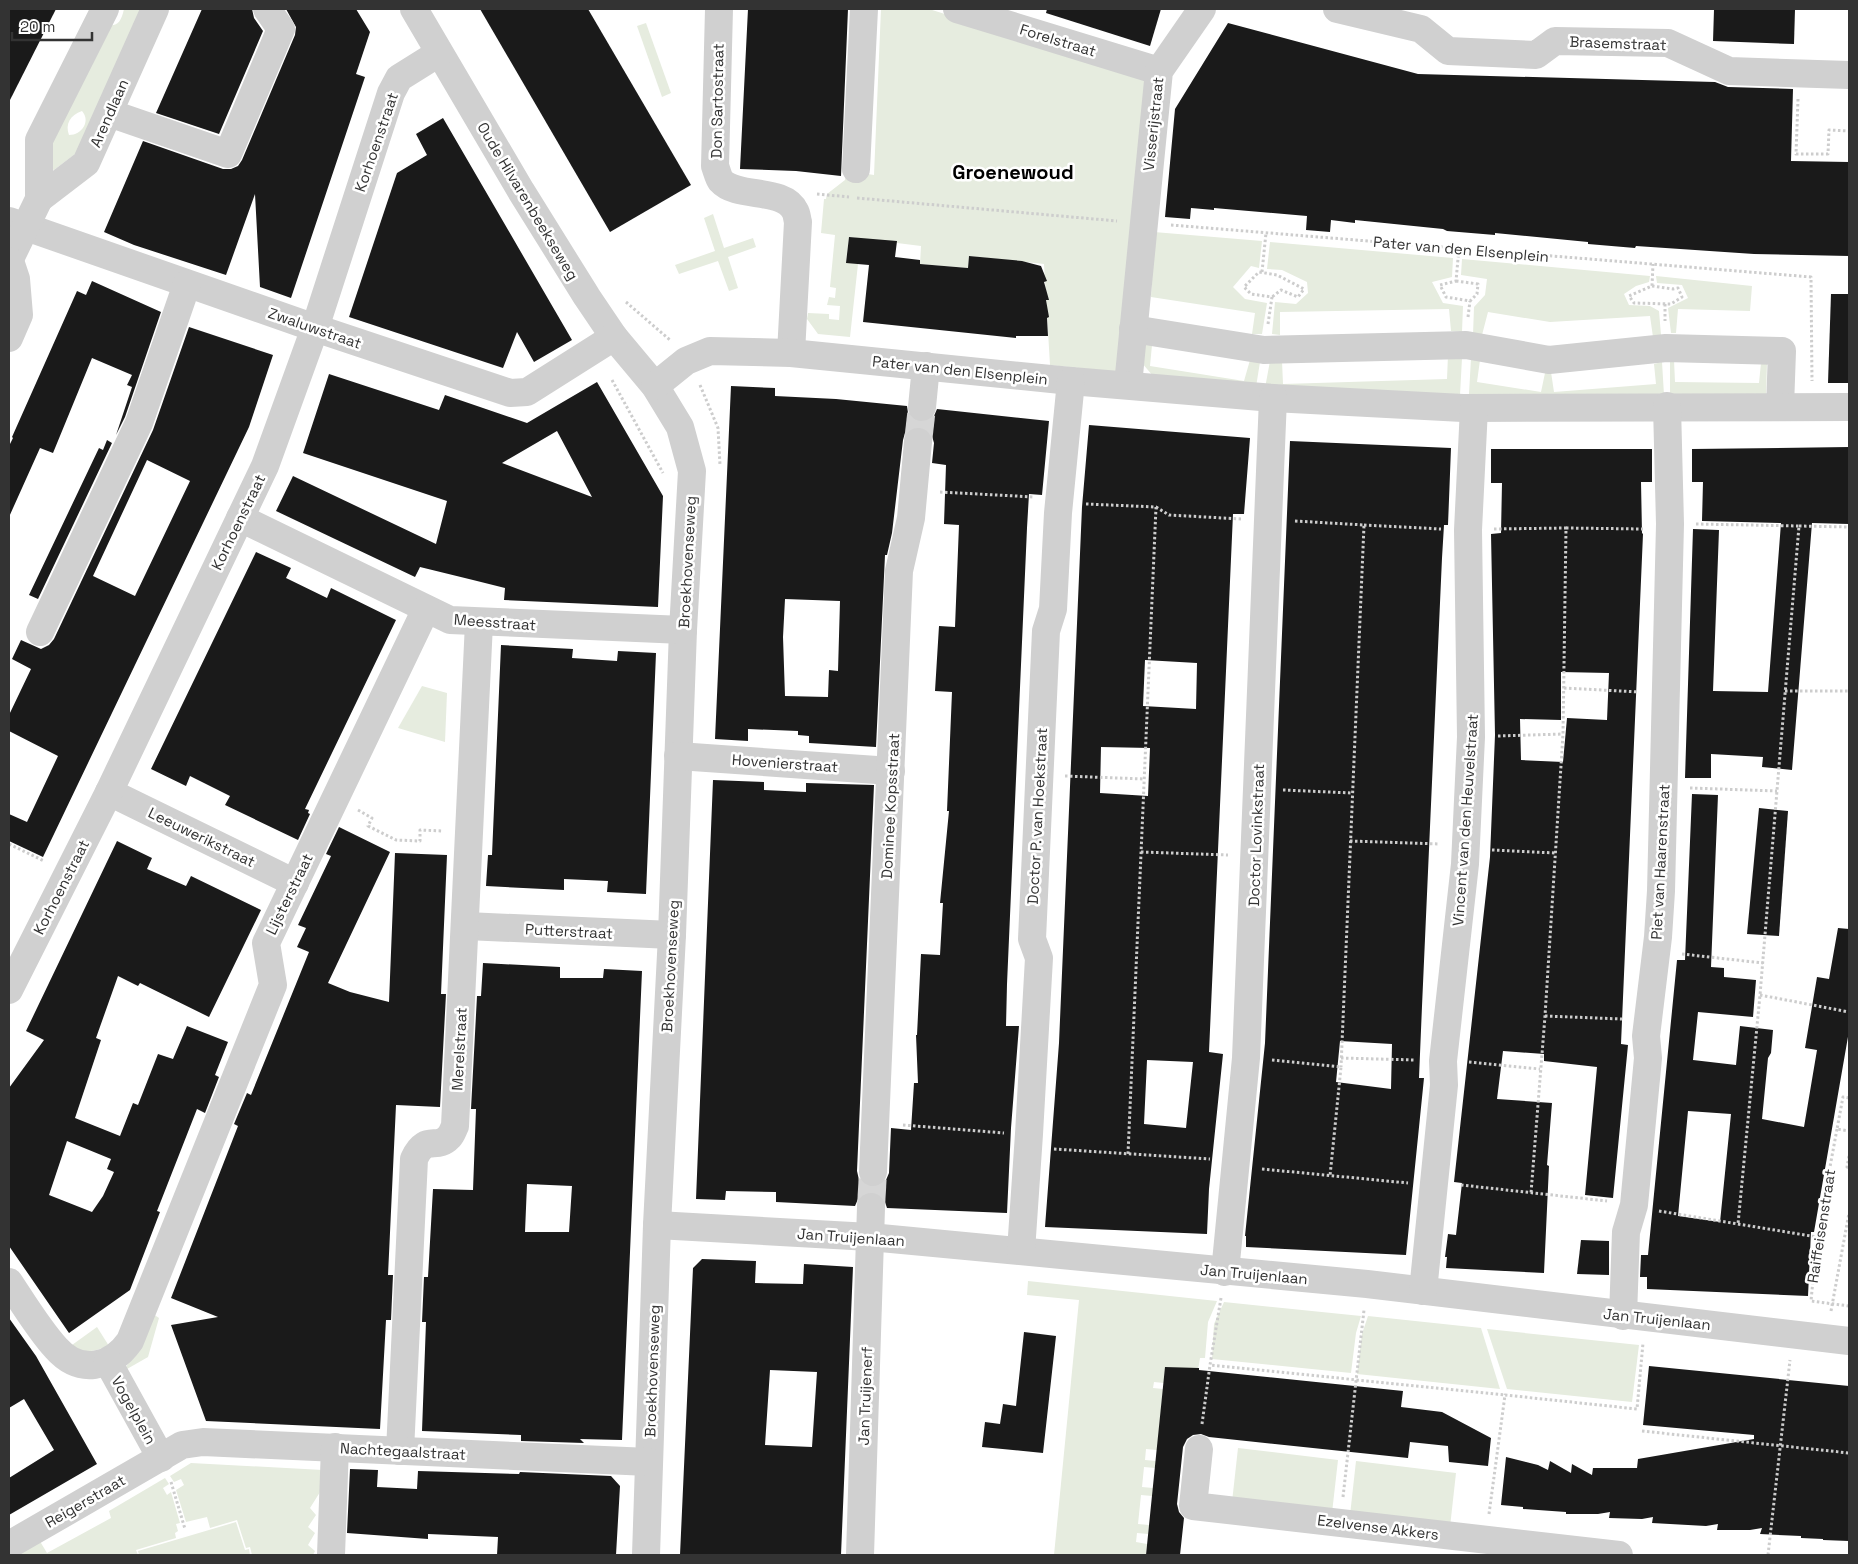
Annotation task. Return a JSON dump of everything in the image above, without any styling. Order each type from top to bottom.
[{"type":"street","name":"Arendlaan","points":[[39,199],[39,140],[105,9]]},
{"type":"street","name":"Arendlaan","points":[[9,338],[18,316],[16,279],[9,261],[17,224],[39,199],[86,163],[155,9]]},
{"type":"street","points":[[109,113],[228,154],[281,29],[267,9]]},
{"type":"street","name":"Oude Hilvarenbeekseweg","points":[[414,9],[520,191],[614,337],[654,386]]},
{"type":"street","name":"Don Sartostraat","points":[[719,9],[715,166],[720,180],[732,189],[767,194],[791,206]]},
{"type":"street","points":[[856,169],[864,9]]},
{"type":"street","name":"Forelstraat","points":[[957,9],[1159,71]]},
{"type":"street","name":"Visserijstraat","points":[[1143,223],[1159,71],[1202,9]]},
{"type":"street","name":"Brasemstraat","points":[[1336,9],[1421,29],[1448,51],[1536,55],[1555,41],[1668,43],[1730,71],[1849,75]]},
{"type":"street","name":"Korhoenstraat","points":[[9,990],[109,792],[265,466],[315,328],[391,93],[399,78],[439,53]]},
{"type":"street","points":[[791,206],[798,222],[791,353]]},
{"type":"street","points":[[1128,385],[1143,223]]},
{"type":"street","name":"Zwaluwstraat","points":[[17,224],[315,328],[510,393],[527,392],[614,337]]},
{"type":"street","points":[[40,632],[139,423],[187,284]]},
{"type":"street","points":[[1133,329],[1264,350],[1466,345],[1549,360],[1666,348],[1782,351],[1780,407]]},
{"type":"street","name":"Pater van den Elsenplein","points":[[654,386],[686,362],[710,352],[791,353],[1071,381],[1273,398],[1474,408],[1849,407]]},
{"type":"street","points":[[922,407],[926,366]]},
{"type":"street","name":"Doctor P. van Hoekstraat","points":[[1021,1251],[1038,958],[1032,939],[1046,631],[1053,609],[1059,501],[1071,381]]},
{"type":"street","name":"Broekhovenseweg","points":[[646,1555],[657,1224],[672,935],[683,630],[692,471],[680,427],[654,386]]},
{"type":"street","name":"Doctor Lovinkstraat","points":[[1225,1272],[1246,1058],[1256,856],[1273,398]]},
{"type":"street","name":"Piet van Haarenstraat","points":[[1634,1317],[1626,1232],[1634,1205],[1648,1058],[1646,1036],[1661,891],[1670,530],[1667,406]]},
{"type":"street","name":"Vincent van den Heuvelstraat","points":[[1423,1291],[1444,1085],[1444,1061],[1465,864],[1471,737],[1468,530],[1474,408]]},
{"type":"street","name":"Dominee Kopsstraat","points":[[873,1172],[899,571],[911,518],[918,442]]},
{"type":"street","name":"Meesstraat","points":[[240,518],[450,620],[683,630]]},
{"type":"street","name":"Lijsterstraat","points":[[148,1300],[273,985],[266,943],[426,609]]},
{"type":"street","name":"Merelstraat","points":[[400,1451],[414,1158],[419,1148],[428,1143],[440,1143],[450,1137],[455,1126],[479,622]]},
{"type":"street","name":"Hovenierstraat","points":[[678,756],[891,771]]},
{"type":"street","name":"Leeuwerikstraat","points":[[109,792],[295,883]]},
{"type":"street","name":"Putterstraat","points":[[466,926],[672,935]]},
{"type":"street","points":[[870,1237],[871,1207]]},
{"type":"street","name":"Jan Truijenlaan","points":[[657,1224],[870,1237],[1367,1284],[1849,1341]]},
{"type":"street","name":"Jan Truijenerf","points":[[860,1555],[870,1237]]},
{"type":"street","name":"Vogelplein","points":[[11,1289],[56,1349],[74,1362],[92,1366],[108,1362],[122,1352],[130,1341],[148,1300]]},
{"type":"street","name":"Vogelplein","points":[[108,1362],[165,1469]]},
{"type":"street","name":"Nachtegaalstraat","points":[[165,1469],[182,1445],[203,1442],[649,1462]]},
{"type":"street","points":[[331,1555],[335,1447]]},
{"type":"street","name":"Ezelvense Akkers","points":[[1199,1449],[1193,1506],[1619,1555]]},
{"type":"street","name":"Reigerstraat","points":[[9,1545],[165,1469]]},
{"type":"path","points":[[1799,74],[1796,154],[1828,154],[1829,130],[1849,131]]},
{"type":"path","name":"Pater van den Elsenplein","points":[[791,206],[814,194],[1143,223],[1811,277],[1812,407]]},
{"type":"path","points":[[1262,272],[1266,233]]},
{"type":"path","points":[[1456,281],[1459,248]]},
{"type":"path","points":[[1652,286],[1653,264]]},
{"type":"path","points":[[1264,350],[1272,297],[1281,290],[1298,297],[1304,289],[1277,275],[1262,272],[1259,272],[1244,287],[1251,294],[1272,297]]},
{"type":"path","points":[[1456,281],[1478,284],[1477,294],[1470,301],[1446,297],[1440,284],[1456,281]]},
{"type":"path","points":[[1652,286],[1678,288],[1682,297],[1671,304],[1634,303],[1629,296],[1652,286]]},
{"type":"path","points":[[914,491],[1156,507],[1169,515],[1468,530],[1566,528],[1670,530],[1693,524],[1849,528]]},
{"type":"path","points":[[1128,1154],[1156,507]]},
{"type":"path","points":[[1330,1176],[1341,1067],[1364,525]]},
{"type":"path","points":[[1738,1224],[1763,963],[1798,526]]},
{"type":"path","points":[[1530,1192],[1545,1016],[1563,734],[1566,528]]},
{"type":"path","points":[[1564,688],[1666,694]]},
{"type":"path","points":[[1785,690],[1849,691]]},
{"type":"path","points":[[1471,737],[1563,734]]},
{"type":"path","points":[[1039,775],[1144,779]]},
{"type":"path","points":[[1664,787],[1777,792]]},
{"type":"path","points":[[1258,788],[1352,792]]},
{"type":"path","points":[[336,798],[372,818],[368,826],[396,840],[420,841],[420,830],[470,833]]},
{"type":"path","points":[[9,844],[68,873]]},
{"type":"path","points":[[1141,852],[1256,856]]},
{"type":"path","points":[[1656,951],[1763,963]]},
{"type":"path","points":[[1760,996],[1849,1012]]},
{"type":"path","points":[[1545,1016],[1648,1021]]},
{"type":"path","points":[[1246,1058],[1341,1067]]},
{"type":"path","name":"Raiffeisenstraat","points":[[1849,1098],[1843,1097],[1837,1129],[1817,1237],[1811,1301],[1849,1306]]},
{"type":"path","points":[[875,1123],[1029,1134]]},
{"type":"path","points":[[1837,1129],[1849,1130]]},
{"type":"path","name":"Raiffeisenstraat","points":[[1849,1156],[1847,1167],[1849,1168]]},
{"type":"path","name":"Raiffeisenstraat","points":[[1830,1318],[1849,1213]]},
{"type":"path","points":[[1199,1449],[1225,1272]]},
{"type":"path","points":[[1340,1523],[1367,1284]]},
{"type":"path","points":[[1210,1365],[1637,1409],[1634,1317]]},
{"type":"path","points":[[1768,1555],[1793,1335]]},
{"type":"path","points":[[1486,1540],[1505,1395]]},
{"type":"path","points":[[1642,1431],[1849,1453]]},
{"type":"path","points":[[165,1469],[172,1484],[186,1529]]},
{"type":"shaded area","points":[[124,9],[148,9],[87,145],[54,170],[51,169],[48,145],[104,25],[118,23]],"holes":[[[82,111],[85,115],[84,127],[78,133],[69,135],[68,124],[72,117]]]},
{"type":"shaded area","points":[[881,9],[929,9],[1149,79],[1117,372],[1050,365],[1044,264],[969,256],[968,268],[920,264],[921,246],[849,237],[846,262],[858,264],[850,337],[818,334],[807,319],[808,313],[829,314],[829,319],[839,320],[840,306],[827,305],[829,297],[835,298],[836,288],[830,287],[835,235],[821,233],[824,199],[826,199],[827,194],[845,180],[846,175],[855,172],[874,175]]},
{"type":"shaded area","points":[[646,23],[671,93],[662,97],[637,26]]},
{"type":"shaded area","points":[[713,214],[724,248],[753,238],[756,247],[728,257],[738,288],[729,291],[718,261],[679,274],[675,265],[715,251],[704,218]]},
{"type":"shaded area","points":[[1154,232],[1262,241],[1259,268],[1251,266],[1233,287],[1245,299],[1267,303],[1262,334],[1252,334],[1255,313],[1151,297]]},
{"type":"shaded area","points":[[1270,242],[1453,258],[1452,277],[1432,282],[1443,303],[1463,306],[1462,332],[1451,331],[1449,309],[1280,312],[1280,335],[1272,334],[1275,302],[1296,304],[1308,293],[1307,282],[1282,270],[1267,269]]},
{"type":"shaded area","points":[[1462,259],[1650,276],[1649,282],[1636,286],[1624,294],[1629,305],[1650,306],[1659,311],[1661,335],[1653,337],[1650,316],[1550,322],[1488,312],[1482,335],[1473,335],[1474,307],[1485,295],[1487,279],[1461,275]]},
{"type":"shaded area","points":[[1656,276],[1752,286],[1750,311],[1678,309],[1676,333],[1671,333],[1668,308],[1688,298],[1682,285],[1657,283]]},
{"type":"shaded area","points":[[1145,345],[1152,345],[1150,366],[1244,381],[1250,360],[1260,362],[1256,387],[1153,376],[1142,363]]},
{"type":"shaded area","points":[[1448,355],[1462,358],[1460,395],[1265,388],[1270,361],[1282,361],[1283,384],[1447,379]]},
{"type":"shaded area","points":[[1471,358],[1480,360],[1477,382],[1541,392],[1545,373],[1551,372],[1554,392],[1656,384],[1654,364],[1662,362],[1664,395],[1469,394]]},
{"type":"shaded area","points":[[1674,360],[1675,382],[1759,383],[1761,363],[1767,363],[1766,397],[1670,395],[1670,361]]},
{"type":"shaded area","points":[[422,686],[447,693],[445,742],[398,728]]},
{"type":"shaded area","points":[[1028,1281],[1217,1301],[1208,1322],[1205,1358],[1200,1358],[1198,1370],[1166,1367],[1164,1383],[1154,1382],[1153,1388],[1163,1389],[1157,1450],[1146,1449],[1145,1460],[1156,1461],[1155,1468],[1144,1467],[1142,1487],[1153,1488],[1152,1496],[1141,1495],[1138,1524],[1149,1525],[1148,1534],[1137,1533],[1136,1542],[1147,1544],[1146,1555],[1054,1555],[1079,1300],[1027,1295]]},
{"type":"shaded area","points":[[1224,1302],[1361,1316],[1356,1333],[1351,1373],[1212,1359],[1214,1324]]},
{"type":"shaded area","points":[[153,1314],[159,1318],[148,1357],[127,1369],[126,1367]]},
{"type":"shaded area","points":[[1368,1316],[1481,1328],[1500,1389],[1357,1374],[1362,1334]]},
{"type":"shaded area","points":[[97,1327],[109,1346],[94,1351],[85,1351],[72,1345]]},
{"type":"shaded area","points":[[1487,1329],[1639,1345],[1632,1402],[1507,1389]]},
{"type":"shaded area","points":[[1238,1448],[1338,1460],[1332,1513],[1232,1502]]},
{"type":"shaded area","points":[[1356,1461],[1456,1473],[1450,1527],[1350,1515]]},
{"type":"shaded area","points":[[191,1463],[323,1470],[327,1481],[310,1508],[316,1515],[308,1527],[315,1533],[308,1545],[315,1551],[313,1555],[252,1555],[250,1547],[246,1548],[237,1520],[210,1528],[207,1517],[186,1522],[176,1490],[184,1485],[181,1479],[174,1482],[170,1476]]},
{"type":"shaded area","points":[[165,1478],[169,1484],[163,1488],[167,1495],[171,1492],[180,1523],[176,1524],[178,1531],[175,1533],[176,1538],[136,1550],[138,1555],[9,1555],[38,1538],[47,1553],[111,1518],[109,1511]]},
{"type":"shaded area","points":[[236,1522],[245,1550],[249,1549],[250,1555],[139,1555],[138,1551]]},
{"type":"building","points":[[9,9],[56,9],[9,102]]},
{"type":"building","points":[[202,9],[252,9],[254,18],[263,31],[219,134],[156,113]]},
{"type":"building","points":[[286,9],[356,9],[370,32],[356,74],[365,77],[291,298],[260,287],[255,194],[226,275],[134,245],[104,232],[143,141],[223,169],[231,169],[238,166],[295,35],[296,27]]},
{"type":"building","points":[[480,9],[588,9],[691,185],[610,232]]},
{"type":"building","points":[[748,9],[848,9],[841,176],[796,171],[740,169]]},
{"type":"building","points":[[1047,9],[1161,9],[1150,46],[1046,13]]},
{"type":"building","points":[[1714,9],[1795,9],[1794,44],[1713,41]]},
{"type":"building","points":[[1228,23],[1418,74],[1715,82],[1728,87],[1793,89],[1791,161],[1849,162],[1849,256],[1754,254],[1636,246],[1635,248],[1495,233],[1495,235],[1447,231],[1443,229],[1355,220],[1355,223],[1331,220],[1330,232],[1306,230],[1307,216],[1214,208],[1214,210],[1191,208],[1190,219],[1165,217],[1175,109]]},
{"type":"building","points":[[443,118],[572,340],[534,362],[517,332],[503,368],[349,317],[397,173],[427,155],[416,134]]},
{"type":"building","points":[[849,237],[897,241],[895,257],[920,260],[920,264],[968,268],[969,256],[1022,261],[1041,266],[1047,281],[1044,282],[1049,300],[1046,300],[1049,317],[1047,318],[1048,336],[1016,336],[1016,338],[863,322],[869,265],[846,263]]},
{"type":"building","points":[[92,281],[161,312],[125,417],[116,435],[132,387],[127,385],[132,375],[92,358],[53,453],[40,448],[9,517],[9,446],[12,437],[77,291],[86,295]]},
{"type":"building","points":[[1831,294],[1849,294],[1849,383],[1828,383]]},
{"type":"building","points":[[189,327],[273,355],[249,427],[43,857],[9,841],[9,814],[27,822],[58,756],[9,731],[9,715],[31,669],[12,659],[21,640],[41,649],[49,645],[54,639],[153,430]],"holes":[[[147,460],[190,481],[135,596],[93,576]]]},
{"type":"building","points":[[329,374],[439,410],[445,395],[527,423],[597,382],[663,496],[658,607],[504,600],[505,588],[420,567],[415,577],[276,511],[293,476],[436,544],[447,501],[303,453]],"holes":[[[557,431],[592,497],[502,463]]]},
{"type":"building","points":[[731,386],[775,388],[775,396],[836,399],[907,406],[908,413],[913,419],[920,422],[929,421],[937,409],[1049,421],[1042,495],[1029,494],[1027,528],[1007,984],[1006,1026],[1019,1026],[1007,1213],[887,1208],[884,1199],[872,1191],[863,1194],[855,1206],[776,1202],[776,1192],[726,1191],[725,1200],[696,1199],[713,780],[764,782],[764,790],[806,792],[806,783],[874,785],[857,1171],[859,1180],[872,1188],[880,1186],[886,1180],[889,1173],[891,1128],[911,1130],[914,1083],[918,1083],[916,1035],[921,954],[940,955],[943,903],[940,903],[949,811],[947,811],[952,692],[935,691],[939,626],[955,627],[959,525],[944,524],[946,465],[932,463],[934,443],[932,436],[927,430],[920,427],[911,428],[905,433],[903,440],[892,533],[887,555],[885,555],[876,747],[809,743],[809,736],[798,735],[798,731],[748,729],[748,741],[715,739]],"holes":[[[785,599],[840,601],[838,671],[829,670],[828,697],[785,696],[783,637]]]},
{"type":"building","points":[[1089,425],[1250,438],[1244,514],[1233,514],[1209,1052],[1223,1054],[1209,1189],[1207,1234],[1045,1227],[1059,1043],[1082,507]],"holes":[[[1145,660],[1197,663],[1196,709],[1143,706]],[[1101,747],[1150,748],[1148,796],[1100,793]],[[1147,1060],[1193,1062],[1186,1128],[1144,1124]]]},
{"type":"building","points":[[107,440],[112,443],[38,599],[29,595],[99,448],[103,450]]},
{"type":"building","points":[[1290,441],[1451,448],[1448,525],[1444,525],[1442,558],[1422,1006],[1419,1078],[1424,1078],[1406,1255],[1246,1247],[1245,1236],[1265,1043]],"holes":[[[1340,1041],[1392,1044],[1391,1089],[1336,1082]]]},
{"type":"building","points":[[1849,447],[1849,524],[1812,523],[1792,770],[1762,767],[1763,757],[1711,754],[1711,778],[1685,778],[1693,529],[1719,530],[1713,691],[1768,692],[1781,523],[1702,521],[1703,482],[1692,482],[1692,449]]},
{"type":"building","points":[[1491,449],[1652,449],[1652,482],[1641,482],[1643,534],[1621,1044],[1628,1045],[1613,1198],[1585,1195],[1597,1067],[1544,1061],[1544,1054],[1503,1051],[1497,1099],[1552,1103],[1547,1165],[1549,1166],[1544,1273],[1446,1268],[1447,1257],[1445,1257],[1448,1234],[1456,1235],[1462,1183],[1454,1182],[1490,857],[1495,735],[1491,534],[1501,533],[1502,483],[1491,483]],"holes":[[[1561,672],[1609,673],[1607,720],[1567,718],[1563,762],[1521,760],[1520,719],[1561,720]]]},
{"type":"building","points":[[256,552],[291,568],[286,578],[327,598],[331,588],[396,620],[305,809],[309,810],[308,813],[310,814],[298,840],[225,805],[230,796],[190,776],[186,786],[151,769]]},
{"type":"building","points":[[501,645],[573,649],[572,658],[617,661],[618,651],[656,653],[646,894],[607,892],[608,881],[564,879],[564,890],[486,886],[488,855],[492,855]]},
{"type":"building","points":[[1692,794],[1718,795],[1711,967],[1724,968],[1724,977],[1756,980],[1753,1017],[1698,1012],[1693,1060],[1736,1065],[1740,1026],[1773,1030],[1771,1053],[1768,1058],[1762,1119],[1804,1127],[1817,1050],[1805,1048],[1817,977],[1829,979],[1838,928],[1849,929],[1849,1031],[1814,1232],[1811,1232],[1808,1296],[1647,1289],[1647,1277],[1640,1277],[1641,1255],[1648,1255],[1677,960],[1685,960]],"holes":[[[1688,1111],[1731,1114],[1720,1222],[1678,1216]]]},
{"type":"building","points":[[1759,808],[1788,811],[1779,936],[1747,934]]},
{"type":"building","points":[[339,827],[390,852],[328,983],[350,992],[389,1002],[395,853],[447,855],[441,994],[446,994],[440,1107],[396,1105],[388,1275],[393,1275],[391,1320],[386,1320],[380,1429],[206,1421],[171,1325],[218,1317],[171,1298],[238,1126],[234,1124],[247,1093],[251,1095],[309,952],[297,947],[306,928],[298,925],[331,856],[326,854]]},
{"type":"building","points":[[117,841],[152,858],[147,869],[186,886],[191,876],[261,910],[209,1017],[140,983],[138,986],[118,976],[96,1038],[101,1040],[75,1118],[120,1136],[133,1103],[138,1105],[158,1054],[173,1059],[187,1026],[228,1042],[215,1075],[219,1077],[205,1113],[197,1109],[157,1211],[160,1212],[130,1290],[69,1333],[9,1246],[9,1088],[44,1040],[26,1031]],"holes":[[[67,1141],[111,1159],[107,1169],[114,1172],[103,1196],[92,1212],[49,1195]]]},
{"type":"building","points":[[483,963],[560,967],[560,978],[603,978],[604,969],[642,971],[622,1440],[580,1439],[584,1443],[521,1441],[521,1435],[422,1431],[426,1322],[422,1322],[424,1277],[428,1277],[433,1189],[473,1190],[476,1109],[471,1109],[477,996],[481,996]],"holes":[[[527,1184],[572,1186],[569,1232],[525,1232]]]},
{"type":"building","points":[[1581,1240],[1609,1241],[1609,1275],[1577,1274]]},
{"type":"building","points":[[702,1259],[756,1261],[755,1283],[803,1284],[804,1264],[853,1267],[841,1555],[680,1555],[693,1268]],"holes":[[[770,1370],[817,1372],[812,1447],[765,1445]]]},
{"type":"building","points":[[9,1318],[36,1356],[97,1464],[9,1515],[9,1478],[54,1450],[24,1399],[9,1408]]},
{"type":"building","points":[[1024,1332],[1056,1336],[1043,1453],[982,1447],[985,1422],[1000,1424],[1003,1404],[1016,1406]]},
{"type":"building","points":[[1649,1366],[1849,1386],[1849,1541],[1760,1534],[1762,1528],[1717,1530],[1718,1524],[1706,1526],[1652,1523],[1653,1517],[1642,1519],[1609,1518],[1610,1512],[1566,1514],[1566,1512],[1523,1509],[1523,1507],[1501,1505],[1506,1457],[1538,1465],[1548,1470],[1550,1461],[1571,1473],[1572,1464],[1592,1475],[1593,1468],[1637,1468],[1638,1459],[1754,1439],[1754,1435],[1643,1425]]},
{"type":"building","points":[[1165,1367],[1199,1368],[1199,1370],[1403,1391],[1401,1407],[1442,1412],[1491,1438],[1488,1466],[1449,1462],[1448,1446],[1410,1442],[1408,1458],[1209,1437],[1201,1434],[1193,1435],[1187,1439],[1183,1447],[1177,1504],[1179,1512],[1184,1518],[1180,1555],[1146,1555]]},
{"type":"building","points":[[350,1469],[378,1470],[377,1487],[417,1489],[418,1471],[519,1474],[520,1472],[611,1476],[620,1486],[616,1555],[497,1555],[498,1537],[428,1534],[428,1539],[347,1533]]},
{"type":"tunnel","points":[[918,442],[922,407]]},
{"type":"tunnel","points":[[871,1207],[873,1172]]},
{"type":"district","name":"Groenewoud","points":[[1013,172]]}]
